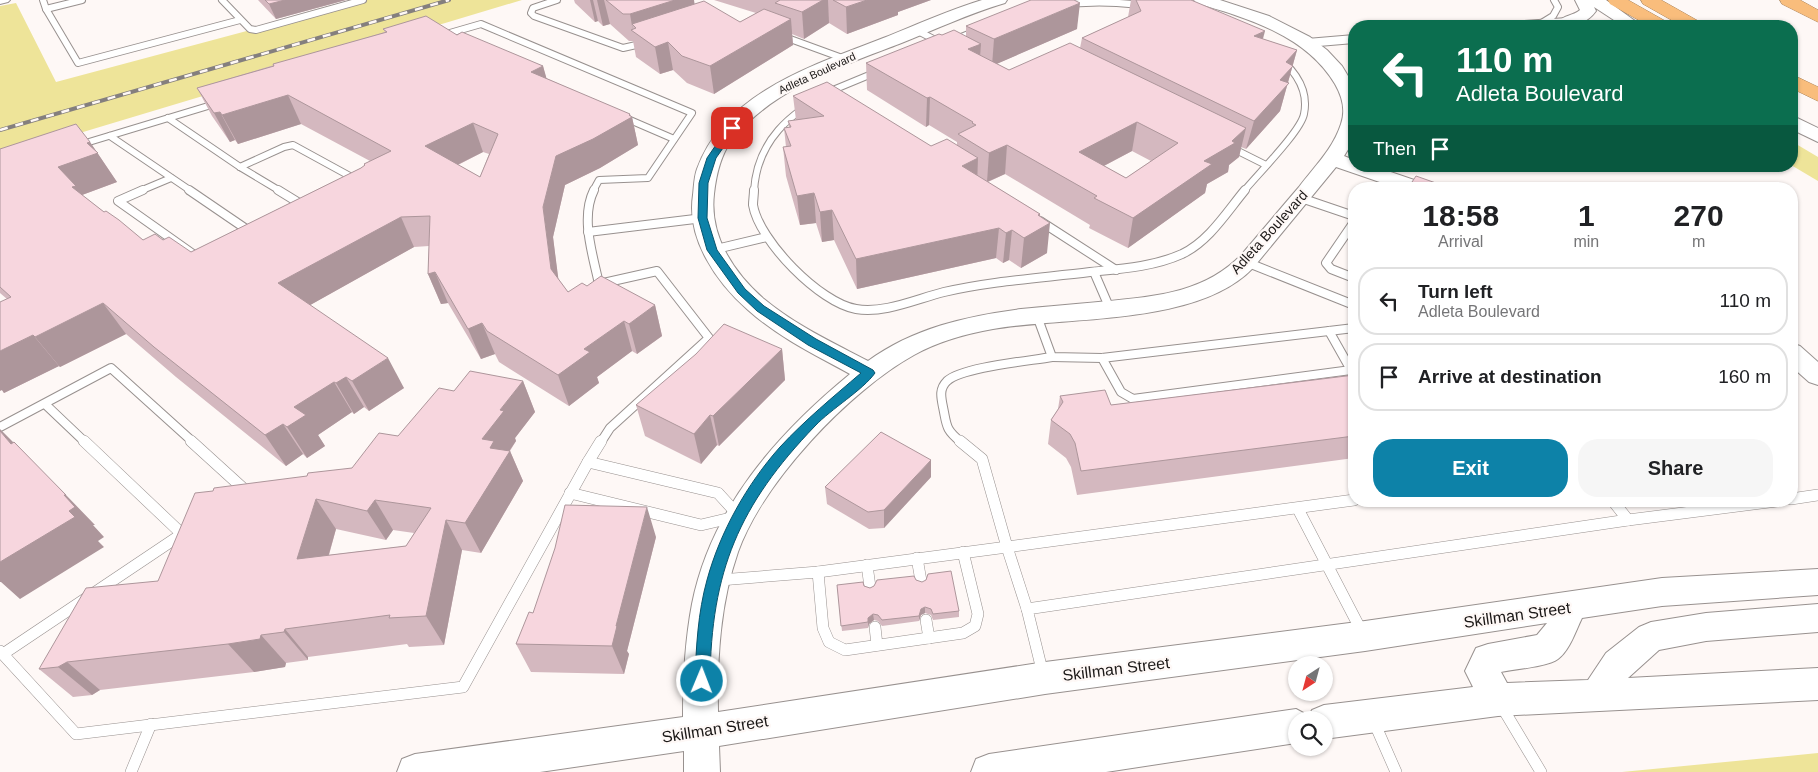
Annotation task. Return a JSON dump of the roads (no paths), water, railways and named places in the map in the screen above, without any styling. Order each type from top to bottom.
[{"type":"highway","points":[[1616,0],[1651,20]]},
{"type":"highway","points":[[1649,0],[1684,20]]},
{"type":"highway","points":[[1788,0],[1818,17]]},
{"type":"highway","points":[[1798,84],[1818,95]]},
{"type":"highway","points":[[1798,104],[1818,115]]},
{"type":"street","points":[[0,1],[4,0]]},
{"type":"street","name":"Adleta Boulevard","points":[[869,373],[812,342],[760,309],[742,291],[712,250],[702,218],[704,183],[708,168],[719,146],[732,128],[758,104],[776,92],[815,71],[999,0]]},
{"type":"street","name":"Adleta Boulevard","points":[[1202,0],[1232,8],[1264,20],[1307,43],[1326,60],[1343,80],[1348,92]]},
{"type":"street","points":[[1573,20],[1582,17],[1588,11],[1583,0]]},
{"type":"street","points":[[1595,0],[1625,20]]},
{"type":"street","points":[[1307,43],[1348,40]]},
{"type":"street","points":[[1798,124],[1818,136]]},
{"type":"street","name":"Adleta Boulevard","points":[[702,772],[703,646],[713,580],[739,516],[760,482],[783,452],[814,420],[869,373],[904,349],[929,337],[964,326],[1174,300],[1202,291],[1231,276],[1246,262],[1301,198],[1331,159],[1348,131]]},
{"type":"street","points":[[1331,159],[1348,165]]},
{"type":"street","points":[[1370,172],[1401,182]]},
{"type":"street","name":"Skillman Street","points":[[415,772],[702,732],[1045,678],[1364,636],[1571,607],[1662,592],[1818,582]]},
{"type":"street","points":[[1498,700],[1482,671],[1488,659],[1547,648],[1558,634],[1571,607]]},
{"type":"street","points":[[1598,694],[1618,664],[1651,637],[1706,627],[1818,618]]},
{"type":"street","points":[[1333,721],[1498,700],[1818,684]]},
{"type":"street","points":[[989,772],[1104,758],[1288,727]]},
{"type":"lane","points":[[43,0],[46,9],[78,63],[240,20]]},
{"type":"lane","points":[[46,9],[82,0]]},
{"type":"lane","points":[[222,0],[250,29],[256,30],[363,0]]},
{"type":"lane","points":[[557,0],[532,8],[530,13],[594,40],[623,48],[653,40]]},
{"type":"lane","points":[[1546,20],[1553,16],[1558,7],[1554,0]]},
{"type":"lane","points":[[1098,3],[1140,5],[1184,12],[1222,24],[1249,37],[1278,57],[1297,75],[1304,94],[1304,114],[1297,128],[1213,229],[1192,248],[1159,262],[1116,270],[985,285],[946,292],[872,310],[854,309],[817,290],[789,267],[767,237],[754,207],[754,182],[759,160],[772,136],[791,116],[816,98],[941,43],[1000,21],[1061,5],[1098,3]]},
{"type":"lane","points":[[198,524],[1,652],[76,734],[463,687],[570,493],[610,428],[710,338],[657,271],[598,284],[588,232],[590,198],[599,180],[648,178],[692,113],[481,24],[438,37],[447,41]]},
{"type":"lane","points":[[918,30],[951,48]]},
{"type":"lane","points":[[779,35],[845,59]]},
{"type":"lane","points":[[833,90],[842,95]]},
{"type":"lane","points":[[73,146],[224,101]]},
{"type":"lane","points":[[619,115],[674,139]]},
{"type":"lane","points":[[168,118],[240,167],[313,211]]},
{"type":"lane","points":[[110,136],[260,239]]},
{"type":"lane","points":[[1221,143],[1266,165]]},
{"type":"lane","points":[[240,167],[284,147],[293,146],[358,180],[360,184],[356,189]]},
{"type":"lane","points":[[171,178],[118,200],[208,265]]},
{"type":"lane","points":[[1301,198],[1348,214]]},
{"type":"lane","points":[[1032,217],[1116,270]]},
{"type":"lane","points":[[588,232],[702,218]]},
{"type":"lane","points":[[1348,231],[1326,263],[1331,269],[1348,276]]},
{"type":"lane","points":[[712,250],[767,237]]},
{"type":"lane","points":[[1246,262],[1348,303]]},
{"type":"lane","points":[[1094,272],[1110,308]]},
{"type":"lane","points":[[1037,316],[1052,357]]},
{"type":"lane","points":[[1045,678],[982,459],[948,432],[940,394],[946,382],[971,371],[1052,357],[1102,358],[1348,329]]},
{"type":"lane","points":[[1330,331],[1348,366]]},
{"type":"lane","points":[[1102,358],[1121,392],[1133,399],[1348,370]]},
{"type":"lane","points":[[0,427],[111,368],[246,491],[238,497]]},
{"type":"lane","points":[[45,404],[182,534]]},
{"type":"lane","points":[[570,493],[701,525],[739,516],[718,493],[588,462]]},
{"type":"lane","points":[[1798,498],[1818,495]]},
{"type":"lane","points":[[713,580],[818,572],[1348,501]]},
{"type":"lane","points":[[1618,507],[1628,520]]},
{"type":"lane","points":[[1026,609],[1726,507]]},
{"type":"lane","points":[[1298,508],[1364,636]]},
{"type":"lane","points":[[818,572],[823,628],[829,642],[845,650],[963,633],[975,626],[978,614],[963,552]]},
{"type":"lane","points":[[917,558],[921,581]]},
{"type":"lane","points":[[868,565],[870,587]]},
{"type":"lane","points":[[926,620],[929,638]]},
{"type":"lane","points":[[875,627],[877,645]]},
{"type":"lane","points":[[1498,700],[1541,772]]},
{"type":"lane","points":[[1371,715],[1396,772]]},
{"type":"lane","points":[[132,772],[151,724]]},
{"type":"railway","points":[[0,130],[449,0]]}]
